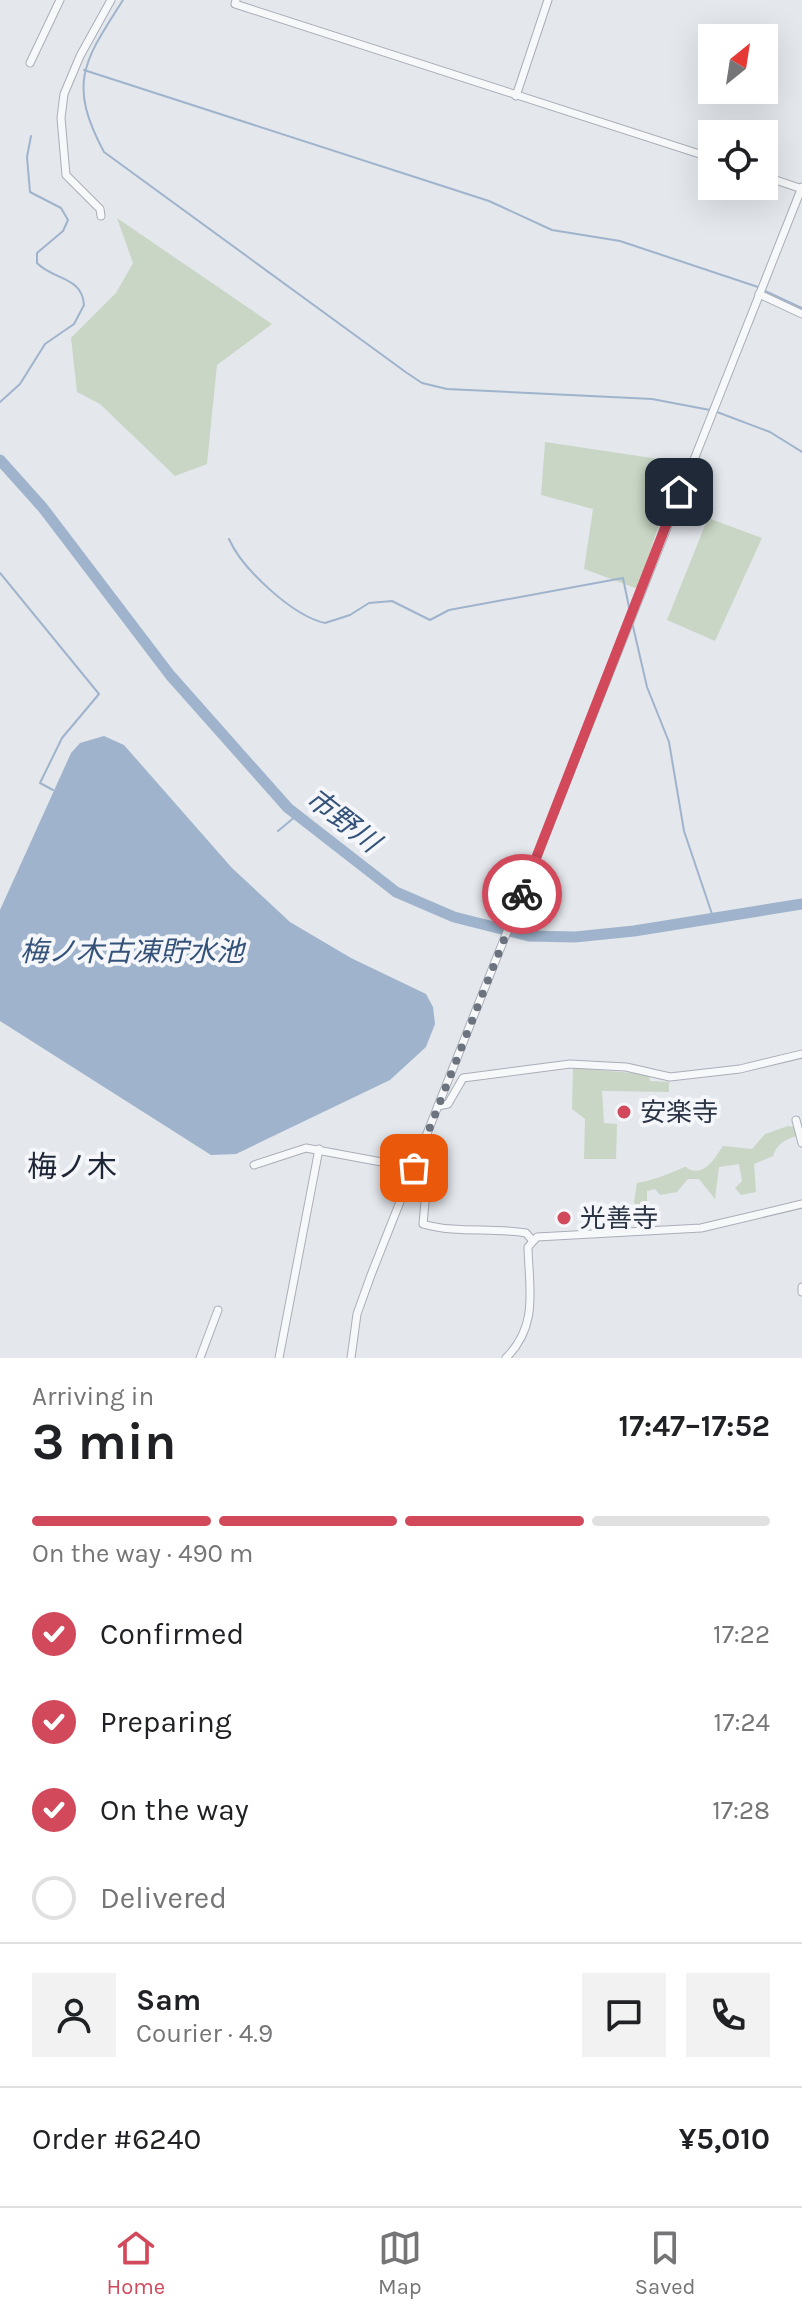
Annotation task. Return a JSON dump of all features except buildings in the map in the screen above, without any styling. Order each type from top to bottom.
[{"type":"street","points":[[30,63],[60,0]]},
{"type":"street","points":[[101,216],[100,209],[66,175],[61,118],[70,81],[111,0]]},
{"type":"street","points":[[236,0],[235,4],[698,154]]},
{"type":"street","points":[[516,96],[548,0]]},
{"type":"street","points":[[351,1358],[357,1314],[802,188],[778,180]]},
{"type":"street","points":[[759,294],[802,314]]},
{"type":"street","points":[[438,1106],[448,1104],[463,1078],[570,1064],[626,1067],[670,1077],[740,1069],[802,1054]]},
{"type":"street","points":[[796,1120],[802,1143]]},
{"type":"street","points":[[254,1165],[294,1149],[319,1149],[413,1170],[427,1180],[423,1224],[459,1231],[500,1229],[526,1233],[532,1240]]},
{"type":"street","points":[[279,1358],[319,1149]]},
{"type":"street","points":[[532,1240],[701,1228],[802,1204]]},
{"type":"street","points":[[506,1358],[518,1346],[529,1322],[528,1247],[532,1240]]},
{"type":"street","points":[[200,1358],[218,1310]]},
{"type":"green space","points":[[117,218],[272,324],[217,365],[207,464],[175,476],[100,404],[77,392],[71,338],[116,293],[133,263]]},
{"type":"green space","points":[[545,442],[679,462],[638,589],[584,569],[593,509],[541,495]]},
{"type":"green space","points":[[708,518],[762,538],[715,641],[667,620]]},
{"type":"green space","points":[[573,1068],[645,1074],[650,1081],[669,1082],[669,1092],[602,1091],[604,1123],[617,1124],[616,1159],[584,1159],[585,1119],[572,1109]]},
{"type":"green space","points":[[788,1126],[796,1127],[797,1136],[782,1143],[773,1156],[754,1164],[756,1192],[741,1195],[735,1188],[742,1181],[739,1164],[719,1167],[715,1199],[699,1179],[688,1179],[677,1192],[660,1195],[655,1189],[647,1191],[647,1212],[639,1216],[634,1202],[637,1183],[684,1167],[701,1170],[710,1164],[723,1146],[752,1149],[765,1134]]},
{"type":"water","name":"梅ノ木古凍貯水池","points":[[104,736],[124,745],[232,868],[290,922],[351,958],[426,994],[433,1007],[435,1024],[426,1047],[390,1080],[236,1154],[211,1155],[0,1021],[0,910],[71,753],[80,743]]},
{"type":"waterway","points":[[123,0],[98,40],[85,73],[83,90],[86,108],[104,152],[407,373],[422,383],[447,389],[652,399],[710,410]]},
{"type":"waterway","points":[[84,70],[489,201],[552,230],[620,241],[758,287]]},
{"type":"waterway","points":[[0,402],[20,384],[45,344],[74,324],[84,305],[82,296],[72,283],[37,263],[37,253],[63,231],[68,220],[61,208],[30,192],[27,157],[31,136]]},
{"type":"waterway","points":[[763,290],[802,308]]},
{"type":"waterway","points":[[717,412],[770,432],[802,452]]},
{"type":"waterway","name":"市野川","points":[[0,460],[43,508],[170,675],[288,808],[396,892],[454,917],[529,936],[575,937],[634,931],[802,904]]},
{"type":"waterway","points":[[229,539],[245,564],[270,590],[298,611],[325,623],[350,615],[369,603],[392,601],[430,620],[449,610],[623,578],[630,612]]},
{"type":"waterway","points":[[0,573],[99,694],[62,738],[40,783],[53,790]]},
{"type":"waterway","points":[[632,622],[647,687],[669,742],[684,831],[713,917]]},
{"type":"waterway","points":[[278,831],[296,816]]},
{"type":"way so far","points":[[414,1168],[522,894]]},
{"type":"place","name":"安楽寺","points":[[624,1112]]},
{"type":"place","name":"光善寺","points":[[564,1218]]},
{"type":"district","name":"梅ノ木","points":[[72,1167]]},
{"type":"route","points":[[522,894],[679,492]]}]
